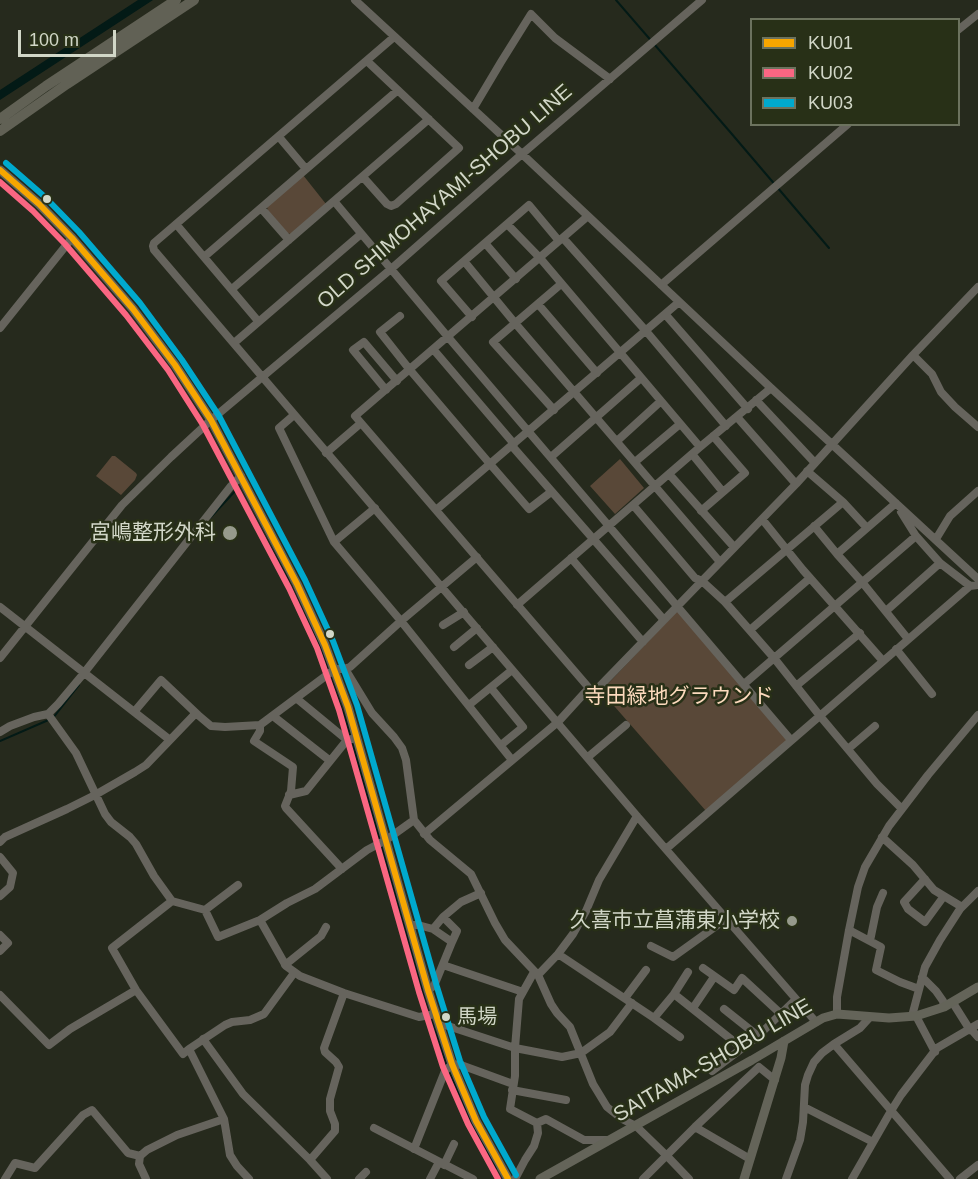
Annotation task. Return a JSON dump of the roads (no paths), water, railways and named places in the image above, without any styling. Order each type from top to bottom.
[{"type":"highway","points":[[0,119],[176,0]]},
{"type":"highway","points":[[0,131],[194,0]]},
{"type":"main road","points":[[0,170],[39,204],[72,238],[133,309],[176,365],[211,420],[297,584],[339,669],[428,990],[452,1064],[476,1121],[508,1179]]},
{"type":"main road","name":"SAITAMA-SHOBU LINE","points":[[540,1179],[823,1018],[837,1014],[889,1018],[914,1016],[949,1005],[978,987]]},
{"type":"main road","points":[[744,1179],[775,1080],[784,1041]]},
{"type":"street","points":[[355,0],[978,579]]},
{"type":"street","name":"OLD SHIMOHAYAMI-SHOBU LINE","points":[[0,658],[133,492],[211,420],[391,269],[702,0]]},
{"type":"street","points":[[473,109],[531,14],[555,38],[609,79]]},
{"type":"street","points":[[960,28],[978,14]]},
{"type":"street","points":[[394,37],[154,243],[154,250],[816,1022]]},
{"type":"street","points":[[363,177],[391,206],[459,148],[367,61]]},
{"type":"street","points":[[204,257],[398,90]]},
{"type":"street","points":[[232,289],[429,119]]},
{"type":"street","points":[[661,285],[846,126]]},
{"type":"street","points":[[279,137],[306,169]]},
{"type":"street","points":[[334,201],[744,684],[788,743]]},
{"type":"street","points":[[472,316],[441,281],[529,205],[646,331],[726,426]]},
{"type":"street","points":[[261,208],[289,240]]},
{"type":"street","points":[[424,834],[558,722],[589,688],[355,416],[588,216]]},
{"type":"street","points":[[176,224],[258,321]]},
{"type":"street","points":[[507,224],[540,258],[700,447]]},
{"type":"street","points":[[234,343],[361,234]]},
{"type":"street","points":[[0,328],[72,238]]},
{"type":"street","points":[[485,243],[516,279]]},
{"type":"street","points":[[464,261],[720,562]]},
{"type":"street","points":[[554,410],[493,342],[561,284]]},
{"type":"street","points":[[598,688],[796,484],[978,287]]},
{"type":"street","points":[[436,510],[679,302]]},
{"type":"street","points":[[538,304],[597,373]]},
{"type":"street","points":[[665,314],[748,409]]},
{"type":"street","points":[[400,316],[380,332],[490,464],[529,508],[552,492]]},
{"type":"street","points":[[386,390],[353,350],[364,342],[397,381]]},
{"type":"street","points":[[434,349],[552,492],[664,620]]},
{"type":"street","points":[[913,355],[932,374],[941,392],[978,427]]},
{"type":"street","points":[[551,457],[641,378]]},
{"type":"street","points":[[517,605],[771,388]]},
{"type":"street","points":[[756,400],[814,463]]},
{"type":"street","points":[[617,441],[661,401]]},
{"type":"street","points":[[294,415],[279,428],[334,542],[401,621],[512,760]]},
{"type":"street","points":[[737,417],[796,484]]},
{"type":"street","points":[[326,453],[361,423]]},
{"type":"street","points":[[635,462],[680,424]]},
{"type":"street","points":[[701,511],[745,473],[713,436]]},
{"type":"street","points":[[692,454],[723,492]]},
{"type":"street","points":[[807,471],[843,502],[867,528]]},
{"type":"street","points":[[669,474],[734,547]]},
{"type":"street","points":[[0,732],[26,720],[48,714],[84,673],[241,476]]},
{"type":"street","points":[[936,539],[950,516],[978,491]]},
{"type":"street","points":[[725,602],[843,502]]},
{"type":"street","points":[[837,554],[896,503]]},
{"type":"street","points":[[666,849],[908,639],[974,586],[940,563],[916,536],[896,503]]},
{"type":"street","points":[[633,505],[695,578],[702,581],[725,602],[750,630],[819,716],[877,784],[902,809]]},
{"type":"street","points":[[334,542],[375,508]]},
{"type":"street","points":[[762,519],[883,661]]},
{"type":"street","points":[[814,526],[908,639]]},
{"type":"street","points":[[744,684],[916,536]]},
{"type":"street","points":[[134,712],[161,680],[211,726],[260,726],[339,669],[350,667],[477,557]]},
{"type":"street","points":[[571,558],[643,642]]},
{"type":"street","points":[[886,611],[940,563]]},
{"type":"street","points":[[750,630],[810,578]]},
{"type":"street","points":[[0,607],[170,740]]},
{"type":"street","points":[[443,625],[464,612]]},
{"type":"street","points":[[454,647],[477,628]]},
{"type":"street","points":[[796,686],[860,633]]},
{"type":"street","points":[[470,665],[493,647]]},
{"type":"street","points":[[896,650],[932,694]]},
{"type":"street","points":[[339,669],[347,672],[372,713],[402,748],[406,760],[414,820],[424,834],[471,874],[505,940],[536,974],[551,1004],[570,1027],[593,1084],[608,1107],[622,1119],[636,1126],[689,1179]]},
{"type":"street","points":[[469,705],[512,670]]},
{"type":"street","points":[[491,688],[523,727],[501,745]]},
{"type":"street","points":[[296,698],[346,740]]},
{"type":"street","points":[[48,714],[76,753],[95,795],[111,822],[136,844],[154,876],[172,901],[205,910],[218,937],[260,920],[315,889],[367,850],[414,820]]},
{"type":"street","points":[[0,842],[5,837],[95,795],[146,765],[194,716],[198,715]]},
{"type":"street","points":[[837,1014],[837,997],[849,930],[858,887],[865,867],[882,837],[902,809],[978,715]]},
{"type":"street","points":[[273,716],[330,760]]},
{"type":"street","points":[[588,758],[626,725]]},
{"type":"street","points":[[260,726],[254,741],[293,767],[291,791],[286,808],[342,868]]},
{"type":"street","points":[[848,749],[876,726]]},
{"type":"street","points":[[289,795],[306,791],[346,740],[357,738]]},
{"type":"street","points":[[537,1123],[510,1109],[515,1076],[519,999],[536,974],[558,954],[573,934],[599,880],[637,816]]},
{"type":"street","points":[[882,837],[913,864],[934,890],[962,907]]},
{"type":"street","points":[[0,857],[13,873],[10,887],[0,896]]},
{"type":"street","points":[[925,879],[904,902],[908,909],[925,922],[944,896]]},
{"type":"street","points":[[205,910],[238,885]]},
{"type":"street","points":[[934,1052],[914,1016],[922,977],[940,940],[962,907],[978,891]]},
{"type":"street","points":[[433,929],[460,902],[481,893]]},
{"type":"street","points":[[870,941],[877,907],[883,893]]},
{"type":"street","points":[[172,901],[112,948],[136,990],[183,1054],[225,1025],[250,1020],[264,1014],[294,973]]},
{"type":"street","points":[[428,990],[434,986],[457,931],[443,917]]},
{"type":"street","points":[[651,946],[673,957],[726,919]]},
{"type":"street","points":[[260,920],[285,965],[294,973],[320,985],[419,1017],[435,1014]]},
{"type":"street","points":[[410,925],[433,929],[452,942]]},
{"type":"street","points":[[285,965],[321,936],[326,927]]},
{"type":"street","points":[[849,930],[881,947],[876,970],[919,989]]},
{"type":"street","points":[[0,935],[8,943],[0,951]]},
{"type":"street","points":[[558,954],[680,1037]]},
{"type":"street","points":[[443,964],[523,992]]},
{"type":"street","points":[[703,968],[734,990],[742,978],[781,1014]]},
{"type":"street","points":[[439,1025],[515,1048],[562,1057],[581,1053],[610,1032],[646,970]]},
{"type":"street","points":[[654,1018],[674,994],[688,972]]},
{"type":"street","points":[[693,1008],[714,977]]},
{"type":"street","points":[[922,977],[943,1001],[973,1027],[978,1037]]},
{"type":"street","points":[[0,995],[49,1045],[70,1029],[136,990]]},
{"type":"street","points":[[310,1160],[335,1131],[330,1111],[330,1099],[339,1067],[324,1048],[344,993]]},
{"type":"street","points":[[674,994],[742,1048]]},
{"type":"street","points":[[712,1071],[758,1036],[796,999]]},
{"type":"street","points":[[724,1009],[758,1036]]},
{"type":"street","points":[[786,1179],[800,1140],[808,1075],[818,1057],[860,1028],[870,1017]]},
{"type":"street","points":[[852,1179],[891,1110],[937,1048],[973,1027]]},
{"type":"street","points":[[203,1040],[243,1094],[327,1179]]},
{"type":"street","points":[[834,1044],[950,1179]]},
{"type":"street","points":[[189,1049],[224,1119],[230,1155],[249,1179]]},
{"type":"street","points":[[414,1149],[445,1071],[452,1064],[461,1065],[513,1087],[566,1100]]},
{"type":"street","points":[[643,1179],[759,1067],[775,1080]]},
{"type":"street","points":[[804,1107],[873,1142]]},
{"type":"street","points":[[5,1179],[15,1163],[34,1168],[83,1115],[92,1110],[128,1154],[140,1156]]},
{"type":"street","points":[[146,1179],[139,1164],[140,1156],[147,1150],[177,1135],[224,1119]]},
{"type":"street","points":[[537,1123],[546,1119],[584,1140],[609,1140]]},
{"type":"street","points":[[515,1179],[534,1146],[538,1133],[537,1123]]},
{"type":"street","points":[[696,1127],[750,1159]]},
{"type":"street","points":[[374,1128],[473,1179]]},
{"type":"street","points":[[430,1179],[454,1144]]},
{"type":"street","points":[[960,1179],[978,1165]]},
{"type":"street","points":[[359,1179],[366,1172]]},
{"type":"water","points":[[138,0],[153,0],[0,100],[0,90]]},
{"type":"water","points":[[74,252],[121,305],[156,352],[194,409],[192,411],[150,347],[72,253]]},
{"type":"waterway","points":[[616,0],[829,248]]},
{"type":"waterway","points":[[210,518],[238,488],[285,574],[320,648],[346,721],[428,1012]]},
{"type":"waterway","points":[[0,741],[53,718],[79,685]]},
{"type":"waterway","points":[[430,1017],[447,1066]]},
{"type":"waterway","points":[[449,1071],[470,1121],[496,1168]]},
{"type":"place","name":"宮嶋整形外科","points":[[230,533]]},
{"type":"place","name":"久喜市立菖蒲東小学校","points":[[792,921]]},
{"type":"place","name":"馬場","points":[[446,1017]]},
{"type":"park label","name":"寺田緑地グラウンド","points":[[679,697]]}]
